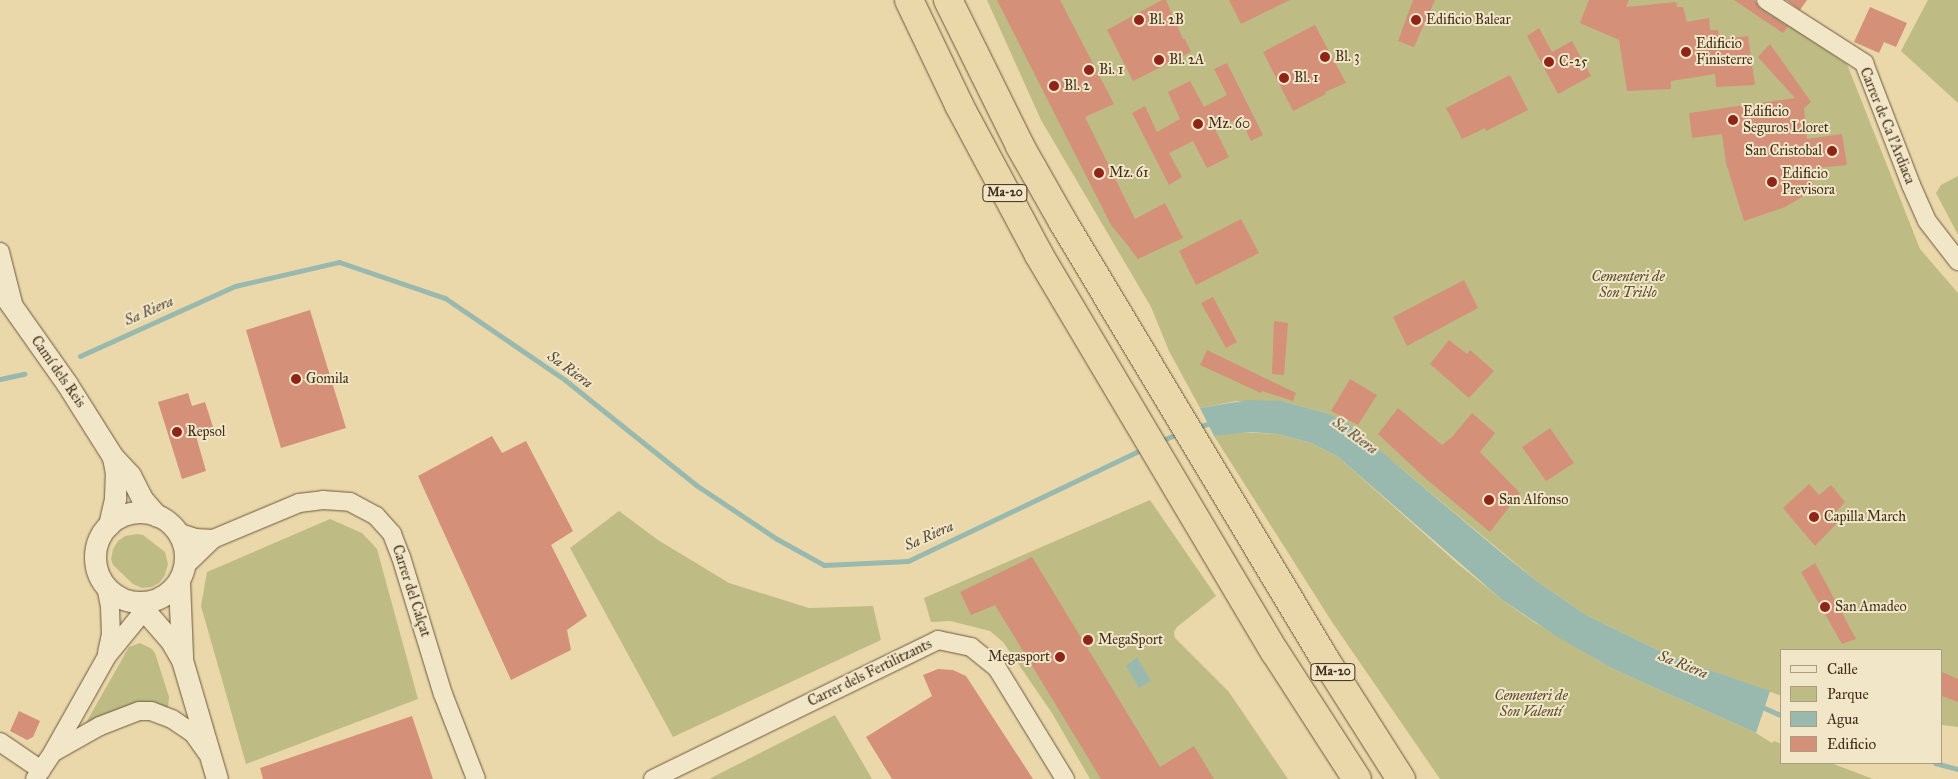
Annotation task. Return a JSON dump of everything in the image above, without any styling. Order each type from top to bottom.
[{"type":"highway","name":"Ma-20","points":[[909,0],[999,182],[1112,380],[1241,594],[1357,779]]},
{"type":"highway","name":"Ma-20","points":[[948,0],[1040,184],[1326,661],[1400,775]]},
{"type":"street","name":"Carrer de Ca l'Ardiaca","points":[[1766,0],[1864,64],[1927,221],[1958,261]]},
{"type":"street","points":[[0,252],[14,309]]},
{"type":"street","name":"Camí dels Reis","points":[[0,289],[98,430],[113,457]]},
{"type":"street","points":[[113,457],[130,475],[144,500],[157,516],[173,526],[185,551],[182,574],[182,660]]},
{"type":"street","points":[[109,525],[116,481],[113,457]]},
{"type":"street","name":"Carrer del Calçat","points":[[214,539],[299,503],[323,500],[350,502],[376,516],[392,534],[398,549],[443,694],[476,779]]},
{"type":"street","points":[[107,656],[111,634],[110,608],[106,586],[96,568],[95,554],[99,539],[109,525],[117,518],[132,512],[157,516]]},
{"type":"street","points":[[177,532],[195,538],[214,539]]},
{"type":"street","points":[[0,742],[38,774],[53,752],[107,656],[145,604],[172,590],[182,574],[214,539]]},
{"type":"street","points":[[106,586],[124,599],[145,604],[171,641],[182,660],[214,770]]},
{"type":"street","name":"Carrer dels Fertilitzants","points":[[653,779],[938,640],[971,647],[997,668],[1065,779]]},
{"type":"street","points":[[53,752],[122,716],[138,711],[151,711],[166,715],[192,733],[214,770]]},
{"type":"green space","name":"Cementeri de Son Tril·lo","points":[[987,0],[1750,0],[1847,64],[1920,249],[1958,293],[1958,727],[1943,725],[1943,649],[1780,649],[1780,695],[1672,657],[1586,615],[1538,582],[1396,464],[1326,413],[1282,401],[1237,401],[1200,408],[1169,351],[1151,307],[1041,120]]},
{"type":"green space","points":[[1928,0],[1958,0],[1958,103],[1901,51]]},
{"type":"green space","points":[[1958,176],[1958,235],[1936,193],[1941,185]]},
{"type":"green space","name":"Cementeri de Son Valentí","points":[[1238,432],[1278,434],[1311,443],[1337,456],[1457,563],[1501,599],[1534,622],[1615,670],[1756,733],[1772,743],[1774,741],[1780,743],[1780,764],[1834,764],[1873,779],[1440,779],[1332,622],[1214,436]]},
{"type":"green space","name":"MegaSport","points":[[1150,500],[1216,596],[1177,627],[1174,632],[1175,638],[1229,692],[1288,779],[1090,779],[1052,713],[1003,642],[990,631],[950,621],[931,622],[924,598]]},
{"type":"green space","points":[[619,511],[658,540],[729,583],[809,608],[873,606],[881,640],[673,737],[570,548]]},
{"type":"green space","points":[[330,519],[362,533],[377,549],[418,699],[246,764],[201,606],[207,572]]},
{"type":"green space","points":[[143,535],[165,552],[168,564],[165,575],[160,582],[152,587],[142,588],[133,584],[113,565],[111,559],[113,549],[118,541],[125,536]]},
{"type":"green space","points":[[140,643],[152,649],[155,653],[169,697],[168,710],[83,728],[129,647]]},
{"type":"green space","points":[[835,715],[872,779],[709,779]]},
{"type":"water","points":[[1248,400],[1282,401],[1326,413],[1346,422],[1503,554],[1538,582],[1586,615],[1672,657],[1770,691],[1756,733],[1615,670],[1556,636],[1501,599],[1337,456],[1311,443],[1278,434],[1250,432],[1214,436],[1200,408]]},
{"type":"water","points":[[1137,657],[1151,681],[1139,688],[1126,666]]},
{"type":"building","points":[[997,0],[1060,0],[1114,104],[1085,117],[1135,219],[1165,203],[1183,238],[1138,259],[1111,225]]},
{"type":"building","points":[[1162,0],[1166,0],[1183,39],[1185,39],[1191,52],[1133,81],[1107,30]]},
{"type":"building","points":[[1229,0],[1290,0],[1241,24]]},
{"type":"building","name":"Edificio Balear","points":[[1413,0],[1435,0],[1414,47],[1398,41]]},
{"type":"building","name":"Edificio Finisterre","points":[[1589,0],[1629,0],[1626,7],[1676,2],[1677,7],[1683,7],[1687,22],[1709,18],[1710,30],[1718,30],[1719,39],[1748,36],[1755,85],[1716,87],[1715,74],[1671,81],[1671,89],[1627,91],[1619,40],[1580,23]]},
{"type":"building","points":[[1734,0],[1755,0],[1760,9],[1788,27],[1783,33]]},
{"type":"building","points":[[1786,0],[1807,0],[1800,10]]},
{"type":"building","points":[[1870,7],[1907,23],[1896,47],[1884,42],[1879,53],[1854,42]]},
{"type":"building","points":[[1315,25],[1346,83],[1325,92],[1326,94],[1293,111],[1263,52]]},
{"type":"building","points":[[1539,28],[1552,52],[1572,41],[1591,76],[1558,94],[1527,36]]},
{"type":"building","points":[[1770,44],[1811,102],[1804,108],[1807,139],[1842,134],[1847,165],[1808,169],[1814,190],[1785,207],[1744,221],[1726,163],[1722,134],[1692,138],[1689,113],[1795,98],[1758,57]]},
{"type":"building","points":[[1227,63],[1263,135],[1251,141],[1240,118],[1215,129],[1229,157],[1207,168],[1193,141],[1169,153],[1182,177],[1169,185],[1132,113],[1145,106],[1157,132],[1180,119],[1168,92],[1190,81],[1204,107],[1227,95],[1214,69]]},
{"type":"building","points":[[1510,75],[1528,110],[1486,131],[1485,128],[1462,139],[1446,108]]},
{"type":"building","points":[[1241,219],[1259,253],[1196,285],[1179,251]]},
{"type":"building","points":[[1464,280],[1478,308],[1407,346],[1393,317]]},
{"type":"building","points":[[1213,297],[1237,342],[1226,348],[1201,303]]},
{"type":"building","name":"Gomila","points":[[310,310],[346,428],[281,448],[246,330]]},
{"type":"building","points":[[1274,321],[1288,323],[1284,375],[1272,374]]},
{"type":"building","points":[[1449,340],[1467,354],[1470,350],[1494,371],[1469,398],[1430,364]]},
{"type":"building","points":[[1207,350],[1296,393],[1293,401],[1262,391],[1261,393],[1200,365]]},
{"type":"building","points":[[1350,379],[1377,395],[1358,425],[1331,411]]},
{"type":"building","points":[[188,393],[192,406],[205,402],[214,430],[196,436],[206,471],[182,479],[158,402]]},
{"type":"building","points":[[1398,408],[1442,445],[1452,437],[1472,413],[1495,433],[1480,452],[1520,493],[1490,532],[1425,478],[1378,434]]},
{"type":"building","points":[[1550,428],[1574,463],[1546,481],[1522,447]]},
{"type":"building","points":[[492,436],[502,453],[526,441],[573,531],[551,545],[587,616],[567,630],[571,650],[511,680],[418,476]]},
{"type":"building","name":"Capilla March","points":[[1809,484],[1819,495],[1831,485],[1845,502],[1834,514],[1840,520],[1815,546],[1783,508]]},
{"type":"building","name":"Megasport","points":[[1032,557],[1160,767],[1194,746],[1214,779],[1101,779],[995,605],[971,615],[960,592]]},
{"type":"building","points":[[1815,563],[1856,639],[1842,644],[1801,572]]},
{"type":"building","points":[[938,669],[953,670],[966,676],[1033,779],[892,779],[866,737],[932,696],[923,675]]},
{"type":"building","points":[[1943,672],[1958,679],[1958,702],[1943,696]]},
{"type":"building","points":[[19,711],[40,721],[33,737],[27,740],[10,731]]},
{"type":"building","points":[[412,716],[433,779],[263,779],[260,768]]},
{"type":"waterway","name":"Sa Riera","points":[[80,356],[235,286],[339,262],[445,298],[565,380],[696,485],[777,539],[824,565],[908,561],[1145,448]]},
{"type":"waterway","name":"Sa Riera","points":[[0,379],[24,374]]},
{"type":"waterway","name":"Sa Riera","points":[[1195,428],[1213,422]]},
{"type":"waterway","name":"Sa Riera","points":[[1160,441],[1180,433]]},
{"type":"waterway","name":"Sa Riera","points":[[1760,706],[1780,715]]},
{"type":"waterway","name":"Sa Riera","points":[[1939,764],[1958,769]]},
{"type":"place","name":"Bl. 2B","points":[[1139,20]]},
{"type":"place","name":"Edificio Balear","points":[[1416,20]]},
{"type":"place","name":"Edificio Finisterre","points":[[1686,52]]},
{"type":"place","name":"Bl. 3","points":[[1325,57]]},
{"type":"place","name":"Bl. 2A","points":[[1159,60]]},
{"type":"place","name":"C-25","points":[[1549,62]]},
{"type":"place","name":"Bi. 1","points":[[1089,70]]},
{"type":"place","name":"Bl. 1","points":[[1284,78]]},
{"type":"place","name":"Bl. 2","points":[[1054,86]]},
{"type":"place","name":"Edificio Seguros Lloret","points":[[1733,120]]},
{"type":"place","name":"Mz. 60","points":[[1198,124]]},
{"type":"place","name":"San Cristobal","points":[[1832,151]]},
{"type":"place","name":"Mz. 61","points":[[1099,173]]},
{"type":"place","name":"Edificio Previsora","points":[[1772,182]]},
{"type":"place","name":"Gomila","points":[[296,379]]},
{"type":"place","name":"Repsol","points":[[177,432]]},
{"type":"place","name":"San Alfonso","points":[[1489,500]]},
{"type":"place","name":"Capilla March","points":[[1814,517]]},
{"type":"place","name":"San Amadeo","points":[[1825,607]]},
{"type":"place","name":"MegaSport","points":[[1088,640]]},
{"type":"place","name":"Megasport","points":[[1060,657]]}]
